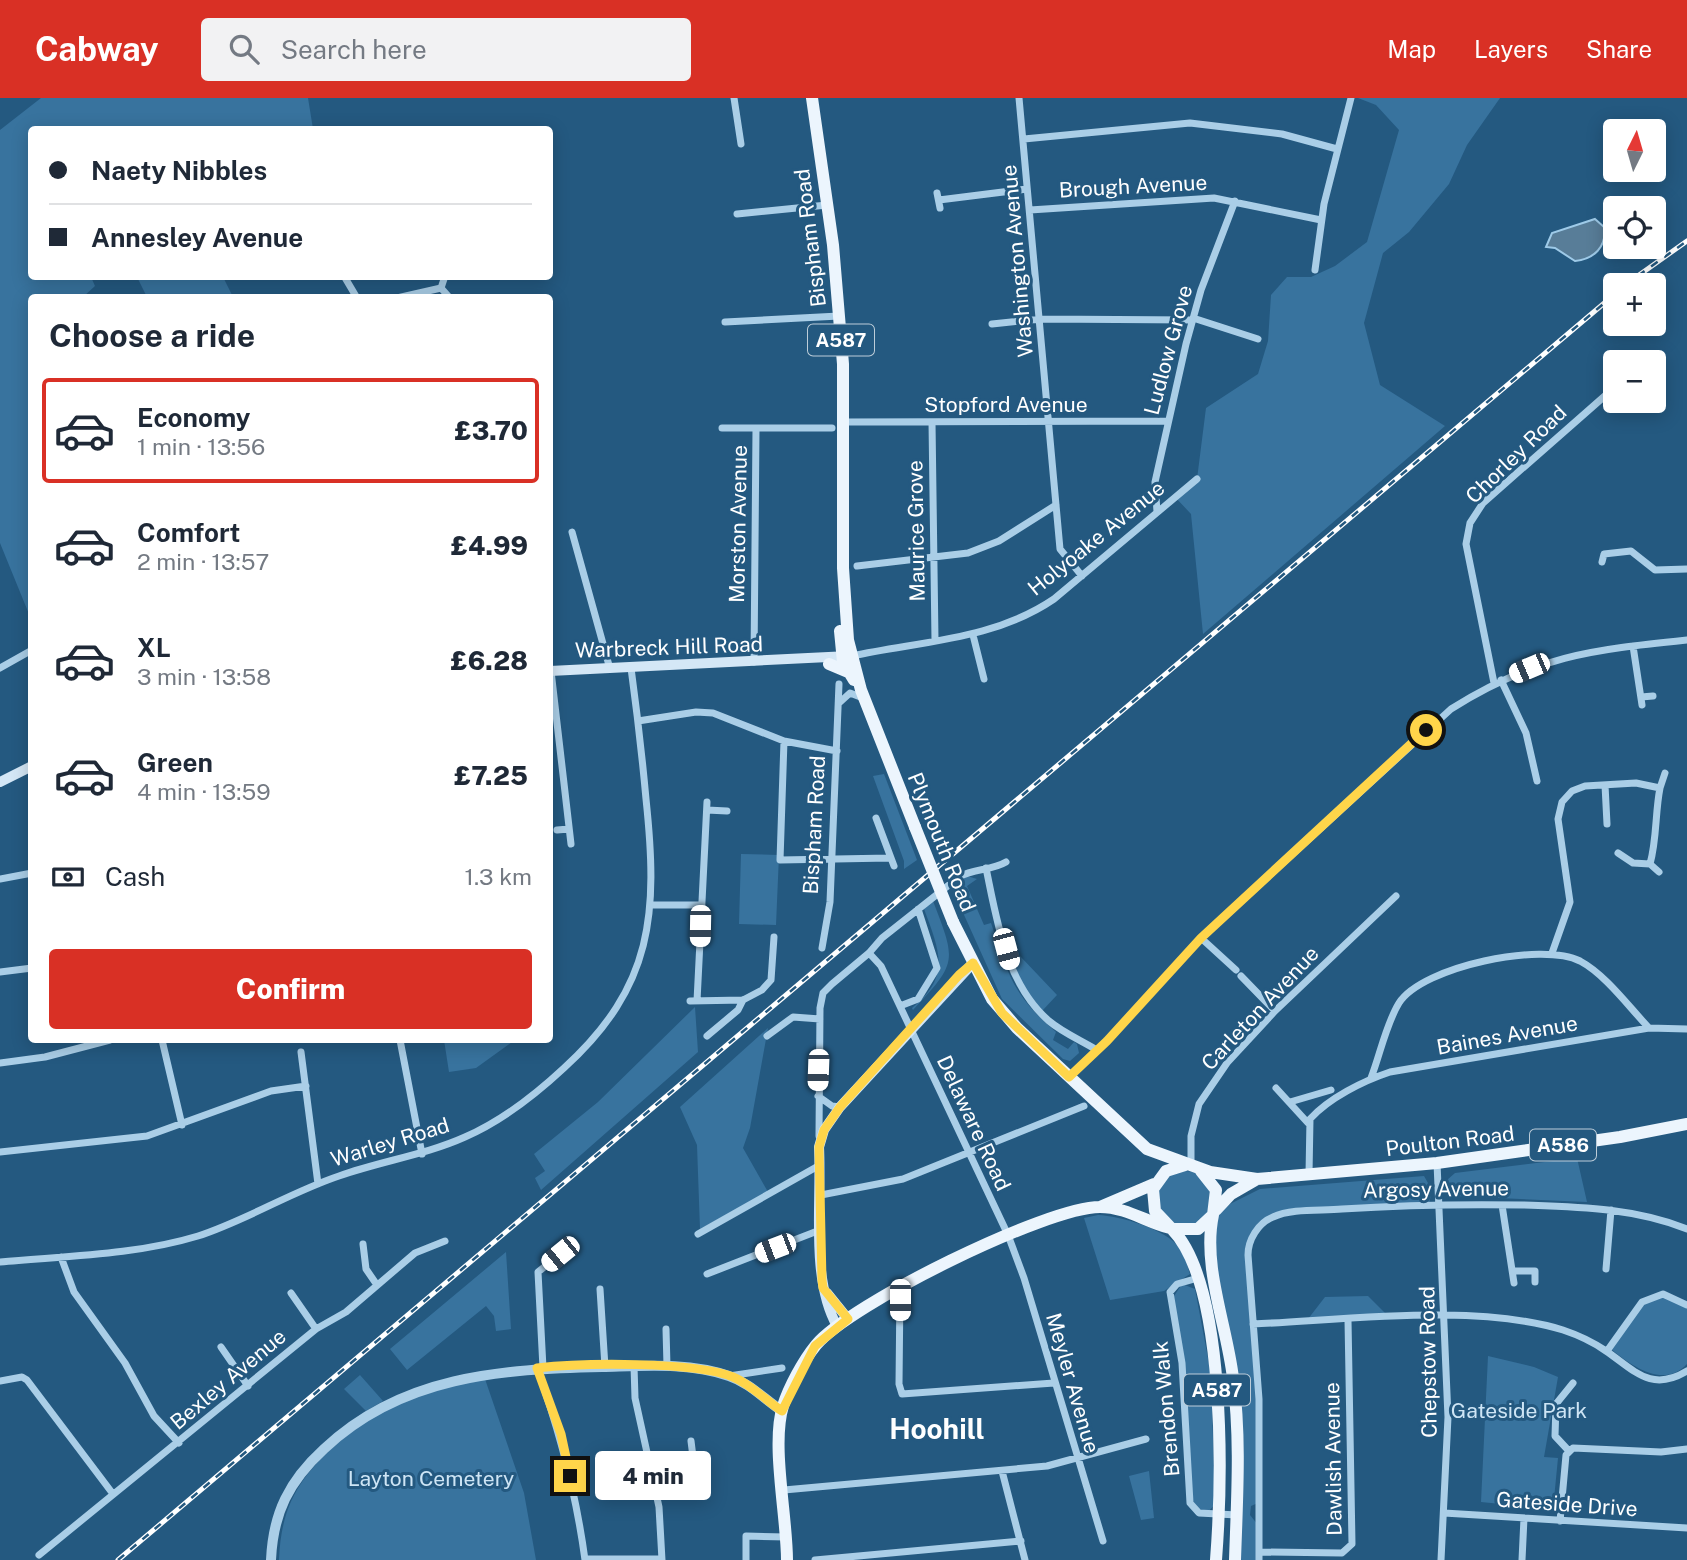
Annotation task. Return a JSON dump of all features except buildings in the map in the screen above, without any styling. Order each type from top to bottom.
[{"type":"main road","name":"Bispham Road","points":[[812,98],[839,316],[838,425],[846,661]]},
{"type":"main road","name":"Warbreck Hill Road","points":[[789,661],[828,664]]},
{"type":"main road","name":"Warbreck Hill Road","points":[[553,671],[846,661]]},
{"type":"main road","points":[[828,664],[846,661]]},
{"type":"main road","name":"Plymouth Road","points":[[846,661],[862,694],[964,948],[1002,1013],[1147,1149],[1191,1166]]},
{"type":"main road","points":[[0,782],[28,768]]},
{"type":"main road","points":[[959,975],[964,948]]},
{"type":"main road","points":[[842,1322],[823,1288],[819,1147],[824,1130],[840,1107],[912,1031],[959,975],[973,963]]},
{"type":"main road","name":"Poulton Road","points":[[1191,1166],[1257,1179],[1437,1163],[1620,1137],[1687,1124]]},
{"type":"main road","points":[[1147,1149],[1155,1167],[1152,1200],[1155,1211],[1171,1229]]},
{"type":"main road","points":[[787,1560],[780,1440],[782,1411],[815,1346],[842,1322],[900,1289],[1008,1235],[1074,1212],[1100,1207],[1154,1184],[1167,1171],[1191,1166],[1216,1190],[1214,1214],[1198,1229],[1171,1229],[1127,1211],[1100,1207]]},
{"type":"main road","name":"Poulton Road","points":[[1214,1214],[1231,1194],[1257,1179]]},
{"type":"main road","name":"A587","points":[[1214,1214],[1208,1248],[1226,1325],[1236,1403],[1235,1560]]},
{"type":"main road","name":"A587","points":[[1171,1229],[1189,1250],[1198,1278],[1215,1371],[1221,1446],[1216,1560]]},
{"type":"street","points":[[734,98],[741,144]]},
{"type":"street","name":"Washington Avenue","points":[[1019,98],[1060,549],[1082,576]]},
{"type":"street","points":[[1315,270],[1321,220],[1351,98]]},
{"type":"street","points":[[1024,139],[1190,123],[1282,134],[1338,149]]},
{"type":"street","points":[[938,200],[1027,189]]},
{"type":"street","name":"Brough Avenue","points":[[1030,210],[1189,198],[1235,201],[1321,220]]},
{"type":"street","name":"Ludlow Grove","points":[[1157,512],[1155,482],[1167,421],[1193,319],[1235,201]]},
{"type":"street","points":[[737,214],[827,205]]},
{"type":"street","points":[[441,288],[443,280]]},
{"type":"street","points":[[441,288],[446,294]]},
{"type":"street","points":[[415,294],[441,288]]},
{"type":"street","points":[[725,322],[839,316]]},
{"type":"street","points":[[992,324],[1041,319],[1193,319],[1259,339]]},
{"type":"street","name":"Chorley Road","points":[[1537,781],[1526,733],[1497,682],[1466,544],[1470,523],[1483,503],[1603,398]]},
{"type":"street","name":"Stopford Avenue","points":[[722,428],[932,422],[1167,421]]},
{"type":"street","name":"Maurice Grove","points":[[932,422],[932,558],[936,640]]},
{"type":"street","name":"Morston Avenue","points":[[754,663],[756,429]]},
{"type":"street","name":"Holyoake Avenue","points":[[846,661],[936,640],[973,635],[1028,615],[1082,576],[1197,479]]},
{"type":"street","points":[[857,566],[968,553],[999,541],[1056,505]]},
{"type":"street","points":[[572,532],[610,669]]},
{"type":"street","points":[[1600,546],[1603,558],[1634,551],[1655,570],[1687,569]]},
{"type":"street","points":[[973,635],[984,679]]},
{"type":"street","points":[[1069,1077],[1095,1049],[1107,1041],[1201,938],[1438,719],[1497,682],[1552,660],[1687,640]]},
{"type":"street","points":[[1629,647],[1642,701],[1653,696]]},
{"type":"street","points":[[0,668],[28,652]]},
{"type":"street","name":"Warley Road","points":[[0,1262],[181,1241],[220,1228],[318,1184],[422,1154],[489,1125],[515,1108],[575,1058],[611,1015],[632,979],[648,931],[652,905],[652,856],[631,668]]},
{"type":"street","name":"Bispham Road","points":[[822,948],[830,902],[839,684]]},
{"type":"street","points":[[838,704],[850,693],[862,694]]},
{"type":"street","points":[[553,696],[571,844]]},
{"type":"street","points":[[638,721],[696,712],[713,713],[784,741],[837,751]]},
{"type":"street","points":[[784,741],[780,860],[890,858]]},
{"type":"street","points":[[1650,864],[1660,788],[1665,773]]},
{"type":"street","points":[[1552,953],[1570,902],[1559,838],[1559,807],[1565,797],[1576,788],[1605,785],[1636,783],[1660,788]]},
{"type":"street","points":[[1605,785],[1607,824]]},
{"type":"street","points":[[727,811],[707,806],[706,866],[700,905],[693,1001],[711,998],[743,1000]]},
{"type":"street","points":[[876,818],[894,866]]},
{"type":"street","points":[[557,830],[569,829]]},
{"type":"street","points":[[1618,853],[1633,863],[1650,864],[1660,872]]},
{"type":"street","points":[[819,1147],[822,996],[882,938],[959,877],[972,869],[1006,862]]},
{"type":"street","name":"Plymouth Road","points":[[986,868],[1010,963],[1024,994],[1054,1025],[1095,1049]]},
{"type":"street","points":[[0,879],[28,874]]},
{"type":"street","name":"Carleton Avenue","points":[[1191,1166],[1191,1136],[1199,1104],[1227,1063],[1275,1011],[1396,896]]},
{"type":"street","points":[[652,905],[700,905]]},
{"type":"street","points":[[901,1006],[918,999],[937,968],[918,909]]},
{"type":"street","points":[[707,1036],[738,1010],[743,1000],[768,985],[774,969],[774,937]]},
{"type":"street","points":[[1201,938],[1275,1011]]},
{"type":"street","name":"Delaware Road","points":[[869,953],[881,966],[901,1006],[1008,1235]]},
{"type":"street","points":[[1371,1078],[1400,1002],[1426,980],[1477,964],[1552,953],[1581,962],[1649,1028]]},
{"type":"street","points":[[0,972],[28,968]]},
{"type":"street","points":[[763,968],[774,969]]},
{"type":"street","points":[[767,1036],[793,1017],[820,1019]]},
{"type":"street","name":"Baines Avenue","points":[[1308,1123],[1326,1105],[1371,1078],[1390,1072],[1649,1028],[1687,1029]]},
{"type":"street","points":[[0,1063],[45,1057],[99,1043]]},
{"type":"street","points":[[163,1043],[182,1125]]},
{"type":"street","points":[[402,1043],[422,1154]]},
{"type":"street","points":[[302,1052],[318,1184]]},
{"type":"street","points":[[0,1152],[147,1136],[263,1094],[306,1086]]},
{"type":"street","points":[[1276,1088],[1308,1123],[1309,1174]]},
{"type":"street","points":[[1290,1102],[1331,1090]]},
{"type":"street","points":[[818,1096],[832,1106],[840,1107]]},
{"type":"street","points":[[821,1195],[903,1179],[1084,1106]]},
{"type":"street","name":"Chepstow Road","points":[[1437,1163],[1446,1316],[1448,1417],[1441,1560]]},
{"type":"street","points":[[698,1234],[820,1165]]},
{"type":"street","name":"Argosy Avenue","points":[[1253,1324],[1248,1249],[1264,1222],[1273,1216],[1439,1204],[1502,1205],[1611,1210],[1687,1229]]},
{"type":"street","points":[[1502,1205],[1514,1283]]},
{"type":"street","points":[[1606,1269],[1611,1210]]},
{"type":"street","points":[[707,1275],[821,1230]]},
{"type":"street","name":"Meyler Avenue","points":[[1008,1235],[1024,1278],[1103,1541]]},
{"type":"street","name":"Bexley Avenue","points":[[39,1555],[316,1329],[346,1312],[415,1253],[446,1241]]},
{"type":"street","points":[[363,1244],[366,1269],[377,1285]]},
{"type":"street","points":[[562,1253],[538,1272],[540,1368],[561,1434],[585,1560],[662,1560],[654,1485],[635,1398],[634,1366]]},
{"type":"street","points":[[61,1257],[74,1292],[125,1363],[154,1416],[179,1443]]},
{"type":"street","points":[[1513,1271],[1535,1271],[1535,1282]]},
{"type":"street","name":"Brendon Walk","points":[[1198,1278],[1177,1284],[1170,1292],[1182,1363],[1190,1503],[1199,1513],[1237,1515]]},
{"type":"street","points":[[600,1289],[605,1367]]},
{"type":"street","points":[[900,1289],[899,1384],[902,1394],[1054,1383]]},
{"type":"street","points":[[291,1293],[316,1329]]},
{"type":"street","points":[[1607,1351],[1642,1301],[1663,1294],[1687,1305]]},
{"type":"street","points":[[1259,1556],[1259,1420],[1253,1324],[1446,1316],[1504,1319],[1548,1326],[1578,1336],[1607,1351],[1646,1378],[1673,1378],[1687,1371]]},
{"type":"street","name":"Dawlish Avenue","points":[[1259,1556],[1342,1553],[1352,1544],[1348,1320]]},
{"type":"street","points":[[666,1329],[667,1366]]},
{"type":"street","points":[[221,1347],[248,1386]]},
{"type":"street","points":[[271,1560],[272,1533],[281,1502],[299,1475],[340,1433],[380,1407],[426,1387],[478,1375],[540,1368],[667,1366],[729,1376],[750,1386],[782,1411]]},
{"type":"street","points":[[729,1376],[782,1368]]},
{"type":"street","points":[[0,1381],[23,1377],[27,1380],[113,1494]]},
{"type":"street","points":[[1569,1451],[1555,1436],[1556,1404],[1573,1383]]},
{"type":"street","points":[[1547,1400],[1556,1404]]},
{"type":"street","points":[[784,1490],[1002,1471],[1077,1460],[1146,1439]]},
{"type":"street","points":[[654,1485],[695,1473],[691,1441]]},
{"type":"street","points":[[1560,1521],[1565,1461],[1569,1451],[1578,1447],[1661,1452],[1687,1449]]},
{"type":"street","points":[[1002,1471],[1025,1560]]},
{"type":"street","name":"Gateside Drive","points":[[1444,1513],[1687,1528]]},
{"type":"street","points":[[1522,1560],[1524,1518]]},
{"type":"street","points":[[746,1560],[746,1536],[787,1537]]},
{"type":"street","points":[[815,1560],[1021,1541]]},
{"type":"green space","points":[[41,98],[308,98],[313,126],[28,126],[28,280],[92,280],[95,286],[86,294],[28,294],[28,612],[0,543],[0,130]]},
{"type":"green space","points":[[1358,98],[1500,98],[1467,145],[1449,184],[1409,232],[1383,253],[1364,323],[1380,385],[1445,426],[1203,634],[1191,514],[1175,497],[1197,479],[1206,408],[1258,374],[1268,341],[1271,295],[1287,277],[1311,277],[1335,266],[1367,242],[1399,130],[1376,105]]},
{"type":"green space","points":[[138,280],[224,280],[232,294],[146,294]]},
{"type":"green space","points":[[884,774],[917,860],[904,869],[904,861],[873,776]]},
{"type":"green space","points":[[741,854],[779,855],[776,925],[739,924]]},
{"type":"green space","points":[[967,876],[977,879],[967,886],[984,925],[991,923],[1008,971],[1021,995],[1056,1032],[1053,1040],[1068,1049],[1074,1042],[1077,1044],[1079,1053],[1070,1061],[1063,1059],[1002,999],[951,886]]},
{"type":"green space","points":[[933,901],[946,937],[948,960],[938,981],[913,1010],[933,985],[937,973],[937,950],[924,909]]},
{"type":"green space","points":[[1020,956],[1057,995],[1042,1011],[1028,993],[1018,973],[1013,958]]},
{"type":"green space","points":[[695,1007],[698,1052],[541,1190],[535,1178],[545,1171],[534,1154],[598,1102]]},
{"type":"green space","points":[[768,1028],[750,1128],[743,1148],[768,1192],[700,1229],[697,1145],[680,1107]]},
{"type":"green space","points":[[444,1043],[511,1043],[476,1068],[449,1072]]},
{"type":"green space","points":[[1577,1158],[1587,1202],[1454,1196],[1448,1190],[1447,1180],[1455,1173]]},
{"type":"green space","points":[[1185,1171],[1204,1179],[1212,1198],[1204,1217],[1185,1225],[1166,1217],[1158,1198],[1166,1179]]},
{"type":"green space","points":[[1424,1176],[1432,1190],[1429,1204],[1291,1213],[1264,1222],[1248,1249],[1257,1390],[1258,1503],[1251,1506],[1250,1515],[1258,1525],[1259,1560],[1235,1560],[1238,1456],[1216,1280],[1215,1218],[1230,1204],[1260,1189]]},
{"type":"green space","points":[[1098,1215],[1130,1221],[1164,1235],[1180,1248],[1190,1274],[1164,1291],[1110,1300],[1084,1218]]},
{"type":"green space","points":[[506,1252],[511,1329],[496,1331],[494,1316],[486,1306],[407,1370],[390,1349]]},
{"type":"green space","points":[[1182,1284],[1195,1289],[1211,1374],[1215,1504],[1209,1511],[1194,1510],[1174,1296]]},
{"type":"green space","points":[[1368,1296],[1387,1315],[1308,1319],[1325,1297]]},
{"type":"green space","points":[[1656,1297],[1668,1297],[1687,1308],[1687,1364],[1668,1375],[1658,1375],[1638,1368],[1612,1350],[1644,1302]]},
{"type":"green space","name":"Gateside Park","points":[[1488,1356],[1534,1367],[1558,1377],[1544,1457],[1558,1458],[1553,1509],[1481,1502]]},
{"type":"green space","points":[[360,1375],[383,1401],[366,1411],[344,1389]]},
{"type":"green space","name":"Layton Cemetery","points":[[485,1379],[524,1493],[536,1560],[279,1560],[289,1506],[305,1478],[329,1451],[372,1416],[394,1404],[432,1391]]},
{"type":"green space","points":[[1149,1471],[1154,1518],[1141,1520],[1129,1476]]},
{"type":"shaded area","points":[[1595,219],[1603,226],[1603,240],[1593,255],[1575,261],[1555,248],[1546,247],[1552,233]]},
{"type":"railway","points":[[1642,273],[1687,241]]},
{"type":"railway","points":[[118,1560],[1603,304]]},
{"type":"district","name":"Hoohill","points":[[937,1428]]},
{"type":"route","points":[[570,1476],[561,1434],[537,1368],[667,1366],[717,1373],[750,1386],[782,1411],[787,1396],[815,1346],[848,1319],[823,1288],[819,1147],[824,1130],[840,1107],[912,1031],[959,975],[973,963],[1002,1013],[1069,1077],[1095,1049],[1107,1041],[1201,938],[1426,730]]}]
